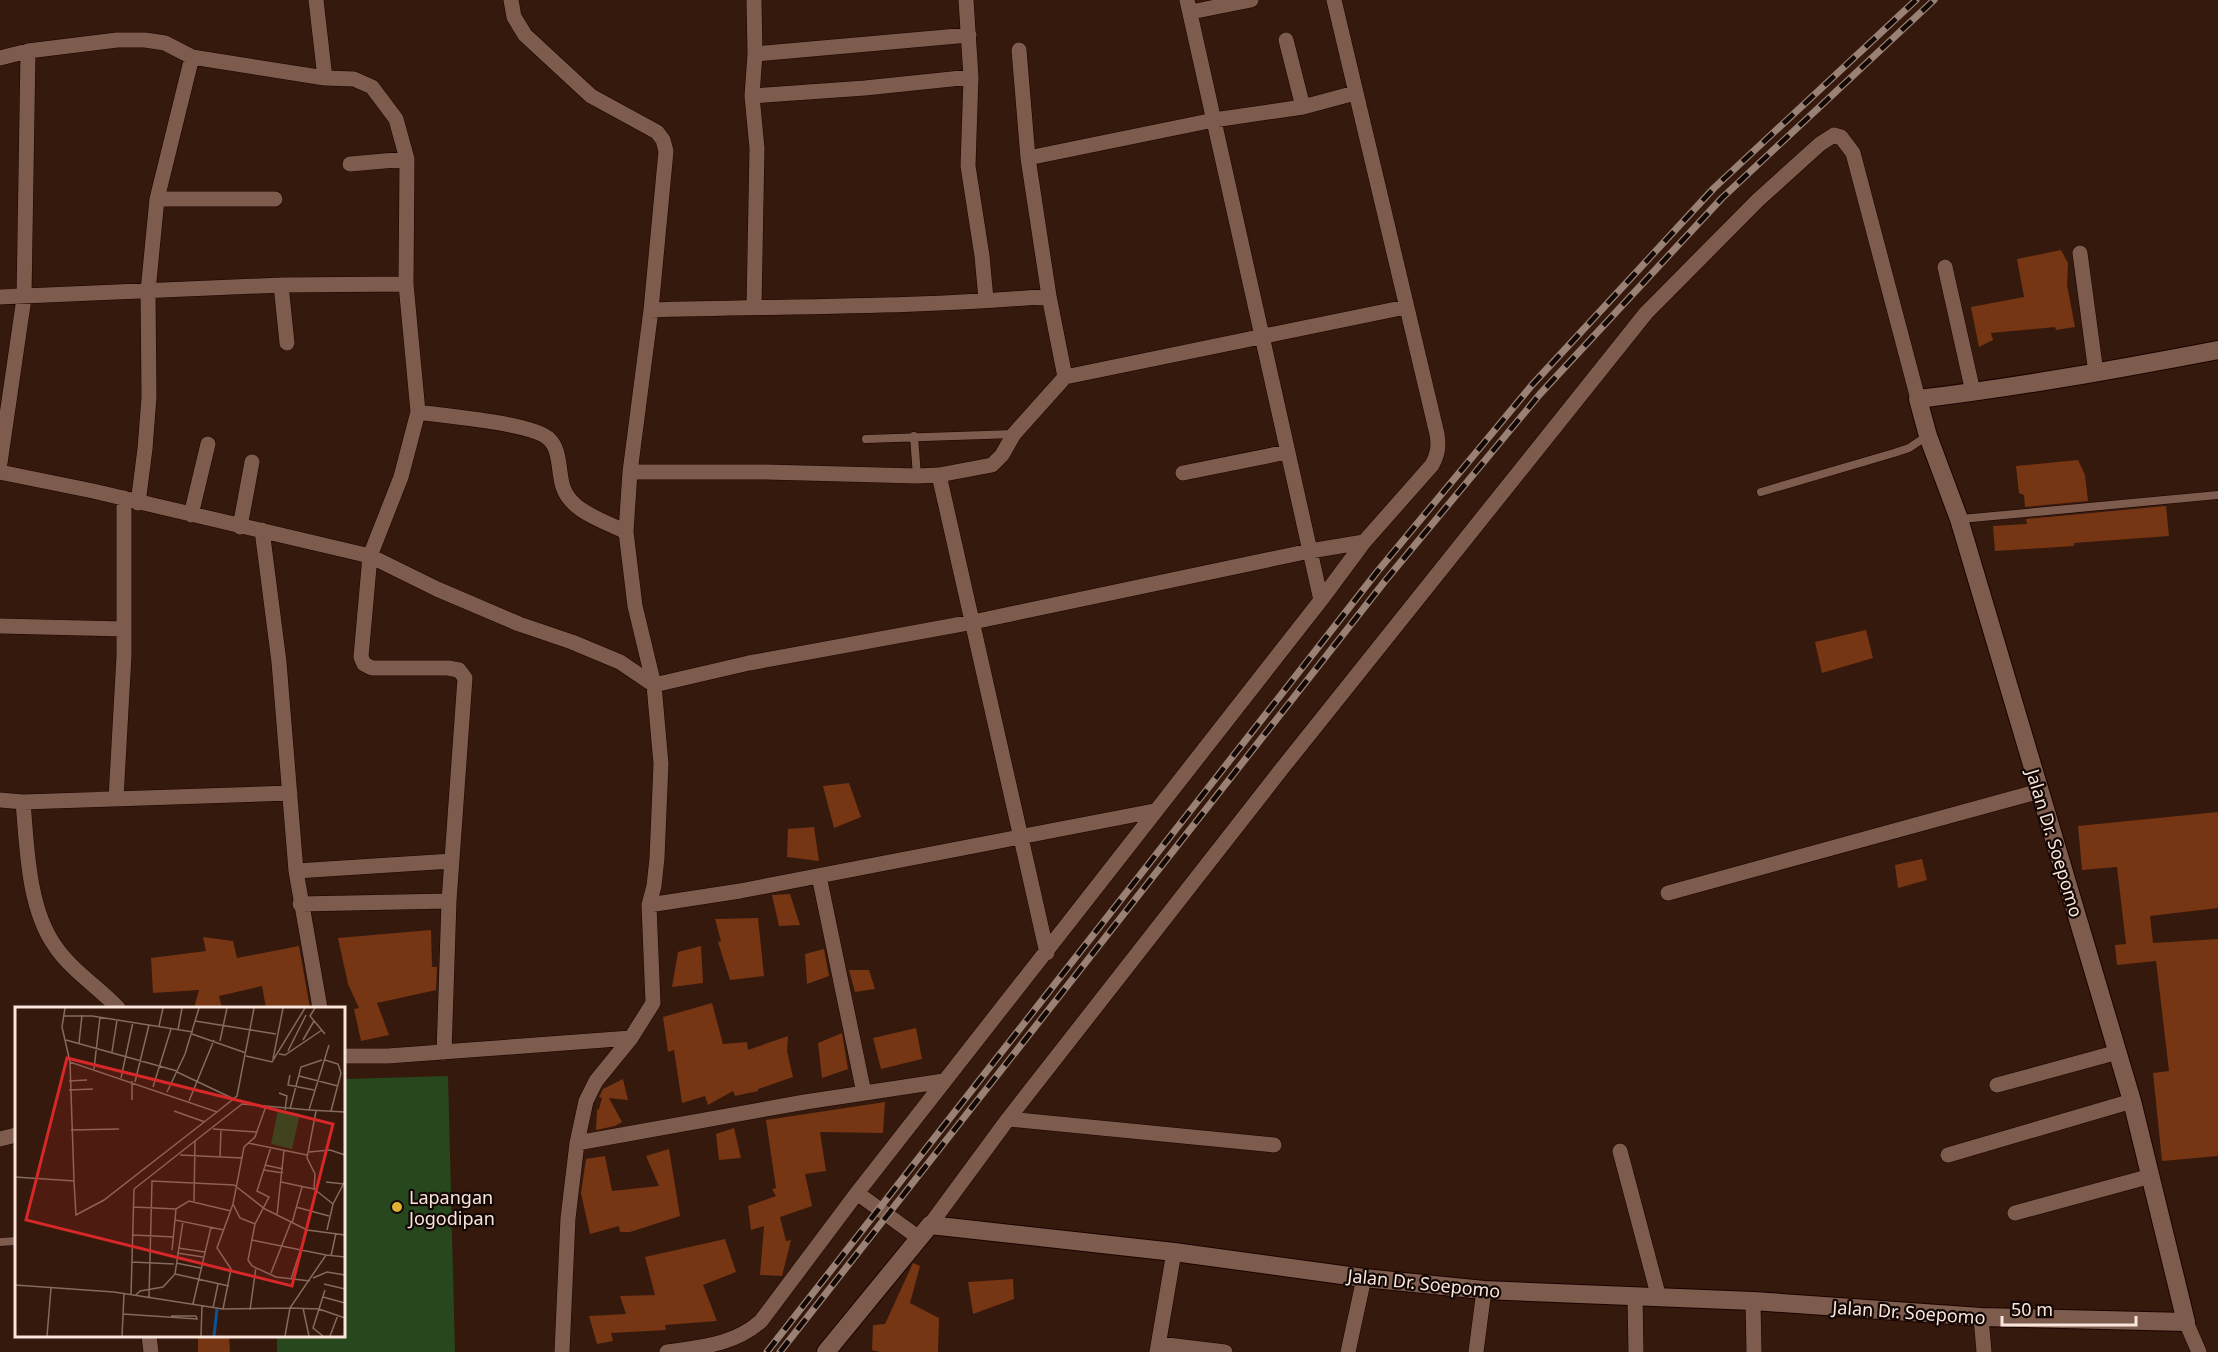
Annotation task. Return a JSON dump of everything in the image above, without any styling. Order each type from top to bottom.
[{"type":"street","points":[[316,0],[324,78]]},
{"type":"street","points":[[511,0],[514,16],[525,34],[591,96],[657,132],[663,140],[666,151],[651,310],[630,472],[626,532],[635,606],[654,684],[661,764],[657,858],[649,906],[653,1002],[631,1038],[596,1081],[586,1101],[577,1143],[568,1218],[562,1352]]},
{"type":"street","points":[[754,0],[753,96],[757,148],[754,307]]},
{"type":"street","points":[[966,0],[971,77],[968,166],[982,256],[986,299]]},
{"type":"street","points":[[1251,0],[1189,6],[1321,600]]},
{"type":"street","points":[[667,1352],[724,1342],[748,1332],[761,1321],[857,1193],[1047,953],[1154,811],[1364,542],[1432,465],[1439,445],[1334,0]]},
{"type":"street","points":[[755,54],[969,35]]},
{"type":"street","points":[[0,58],[28,51],[117,40],[165,43],[192,57],[324,78],[354,79],[372,87],[396,118],[407,159],[406,284],[418,412],[401,477],[370,556],[361,657],[364,664],[372,668],[448,668],[459,670],[465,678],[449,901],[444,1053]]},
{"type":"street","points":[[1286,40],[1303,107]]},
{"type":"street","points":[[1019,50],[1028,158],[1049,296],[1065,377]]},
{"type":"street","points":[[0,463],[24,298],[28,51]]},
{"type":"street","points":[[116,798],[131,501],[145,449],[149,397],[148,291],[157,199],[192,57]]},
{"type":"street","points":[[753,96],[971,77]]},
{"type":"street","points":[[1028,158],[1214,120],[1303,107],[1355,93]]},
{"type":"street","points":[[826,1352],[924,1231],[1008,1119],[1277,776],[1646,313],[1758,200],[1820,144],[1834,135],[1841,137],[1853,153],[1918,399],[2096,373],[2218,350]]},
{"type":"street","points":[[350,164],[407,159]]},
{"type":"street","points":[[157,199],[275,199]]},
{"type":"street","points":[[2080,254],[2096,373]]},
{"type":"street","points":[[1945,267],[1973,392]]},
{"type":"street","points":[[0,297],[24,298],[281,285],[406,284]]},
{"type":"street","points":[[281,285],[287,343]]},
{"type":"street","points":[[651,310],[1016,299],[1049,296]]},
{"type":"street","points":[[630,472],[766,472],[917,476],[939,475],[992,465],[1002,455],[1014,434],[1065,377],[1406,307]]},
{"type":"street","name":"Jalan Dr. Soepomo","points":[[924,1231],[1174,1252],[1364,1278],[1484,1290],[1753,1301],[1981,1317],[2186,1322],[2118,1052],[1959,519],[1928,436],[1918,399]]},
{"type":"street","points":[[418,412],[522,428],[540,433],[550,439],[555,449],[563,487],[569,498],[577,507],[626,532]]},
{"type":"street","points":[[191,515],[208,444]]},
{"type":"street","points":[[1183,473],[1287,452]]},
{"type":"street","points":[[240,527],[252,462]]},
{"type":"street","points":[[0,472],[370,556],[437,589],[519,624],[572,642],[620,662],[654,684],[749,663],[973,622],[1310,551],[1364,542]]},
{"type":"street","points":[[939,475],[1047,953]]},
{"type":"street","points":[[262,530],[279,662],[296,871],[320,1007]]},
{"type":"street","points":[[0,627],[124,629]]},
{"type":"street","points":[[1668,893],[2040,791]]},
{"type":"street","points":[[0,800],[23,802],[291,793]]},
{"type":"street","points":[[23,802],[28,860],[43,927],[56,948],[117,1007]]},
{"type":"street","points":[[649,906],[730,893],[1154,811]]},
{"type":"street","points":[[296,871],[452,861]]},
{"type":"street","points":[[819,876],[864,1093]]},
{"type":"street","points":[[300,904],[449,901]]},
{"type":"street","points":[[345,1056],[444,1053],[631,1038]]},
{"type":"street","points":[[1997,1085],[2118,1052]]},
{"type":"street","points":[[577,1143],[944,1081]]},
{"type":"street","points":[[1948,1155],[2132,1101]]},
{"type":"street","points":[[1008,1119],[1274,1145]]},
{"type":"street","points":[[0,1139],[15,1135]]},
{"type":"street","points":[[1620,1151],[1659,1298]]},
{"type":"street","points":[[2015,1213],[2151,1176]]},
{"type":"street","points":[[857,1193],[924,1231]]},
{"type":"street","points":[[1174,1252],[1158,1348],[1225,1352]]},
{"type":"street","points":[[1348,1352],[1364,1278]]},
{"type":"street","points":[[1476,1352],[1484,1290]]},
{"type":"street","points":[[1635,1297],[1636,1352]]},
{"type":"street","points":[[1753,1301],[1754,1352]]},
{"type":"street","points":[[1981,1317],[1984,1352]]},
{"type":"street","points":[[2186,1322],[2199,1352]]},
{"type":"street","points":[[149,1337],[151,1352]]},
{"type":"lane","points":[[866,439],[1014,434]]},
{"type":"lane","points":[[914,436],[917,476]]},
{"type":"lane","points":[[1761,492],[1909,448],[1928,436]]},
{"type":"lane","points":[[1959,519],[2218,495]]},
{"type":"lane","points":[[0,1242],[15,1241]]},
{"type":"green space","name":"Lapangan Jogodipan","points":[[448,1076],[455,1352],[277,1352],[277,1337],[345,1337],[345,1079]]},
{"type":"building","points":[[2061,250],[2068,263],[2067,285],[2075,327],[1991,333],[1993,340],[1979,347],[1971,307],[2024,297],[2017,259]]},
{"type":"building","points":[[2078,460],[2085,475],[2088,501],[2025,507],[2024,495],[2019,493],[2016,466]]},
{"type":"building","points":[[2166,506],[2169,536],[2074,543],[2074,546],[1995,551],[1993,526],[2027,524],[2026,519]]},
{"type":"building","points":[[1866,630],[1873,658],[1822,673],[1815,642]]},
{"type":"building","points":[[849,783],[861,817],[834,828],[823,786]]},
{"type":"building","points":[[2218,812],[2218,908],[2150,916],[2153,943],[2218,939],[2218,1156],[2162,1161],[2153,1073],[2169,1071],[2156,961],[2117,965],[2115,945],[2126,944],[2117,867],[2082,870],[2078,826]]},
{"type":"building","points":[[814,827],[819,861],[787,857],[788,829]]},
{"type":"building","points":[[1922,859],[1927,880],[1898,888],[1895,865]]},
{"type":"building","points":[[790,894],[800,925],[779,926],[772,895]]},
{"type":"building","points":[[758,918],[764,976],[730,980],[718,942],[721,941],[715,919]]},
{"type":"building","points":[[431,930],[432,967],[437,967],[436,990],[377,1003],[389,1035],[361,1041],[354,1009],[359,1008],[348,984],[338,938]]},
{"type":"building","points":[[203,937],[233,941],[237,958],[299,946],[310,1007],[266,1007],[262,986],[219,996],[222,1007],[194,1007],[199,990],[153,993],[151,958],[206,951]]},
{"type":"building","points":[[701,946],[703,983],[672,987],[678,952]]},
{"type":"building","points":[[824,949],[829,976],[807,984],[805,954]]},
{"type":"building","points":[[849,970],[869,970],[875,989],[855,992]]},
{"type":"building","points":[[712,1003],[723,1044],[747,1042],[748,1050],[788,1036],[787,1051],[793,1077],[758,1089],[758,1091],[735,1096],[733,1091],[708,1105],[705,1096],[682,1103],[674,1050],[668,1052],[663,1017]]},
{"type":"building","points":[[916,1028],[922,1059],[881,1069],[873,1038]]},
{"type":"building","points":[[842,1033],[848,1069],[822,1078],[818,1043]]},
{"type":"building","points":[[623,1079],[628,1100],[609,1098],[622,1122],[596,1130],[597,1110],[602,1098],[599,1097],[603,1089]]},
{"type":"building","points":[[885,1102],[883,1133],[820,1132],[826,1171],[805,1174],[812,1206],[780,1217],[786,1241],[791,1240],[782,1276],[760,1275],[764,1226],[751,1230],[748,1206],[776,1196],[772,1189],[776,1188],[766,1120]]},
{"type":"building","points":[[734,1128],[741,1158],[719,1160],[716,1134]]},
{"type":"building","points":[[669,1149],[680,1216],[630,1232],[620,1232],[619,1226],[590,1234],[581,1193],[586,1159],[605,1156],[612,1191],[659,1186],[646,1156]]},
{"type":"building","points":[[725,1239],[736,1272],[703,1285],[717,1321],[665,1325],[666,1330],[611,1333],[613,1341],[597,1344],[589,1316],[626,1314],[620,1296],[655,1295],[645,1257]]},
{"type":"building","points":[[913,1263],[920,1266],[910,1303],[939,1318],[938,1352],[872,1350],[873,1325],[885,1324]]},
{"type":"building","points":[[1013,1279],[1014,1299],[973,1314],[968,1282]]},
{"type":"building","points":[[198,1337],[229,1337],[230,1352],[198,1352]]},
{"type":"railway","points":[[767,1352],[1377,572],[1532,385],[1714,188],[1916,0]]},
{"type":"railway","points":[[780,1352],[1385,581],[1540,394],[1722,198],[1934,0]]},
{"type":"place","name":"Lapangan Jogodipan","points":[[397,1207]]}]
